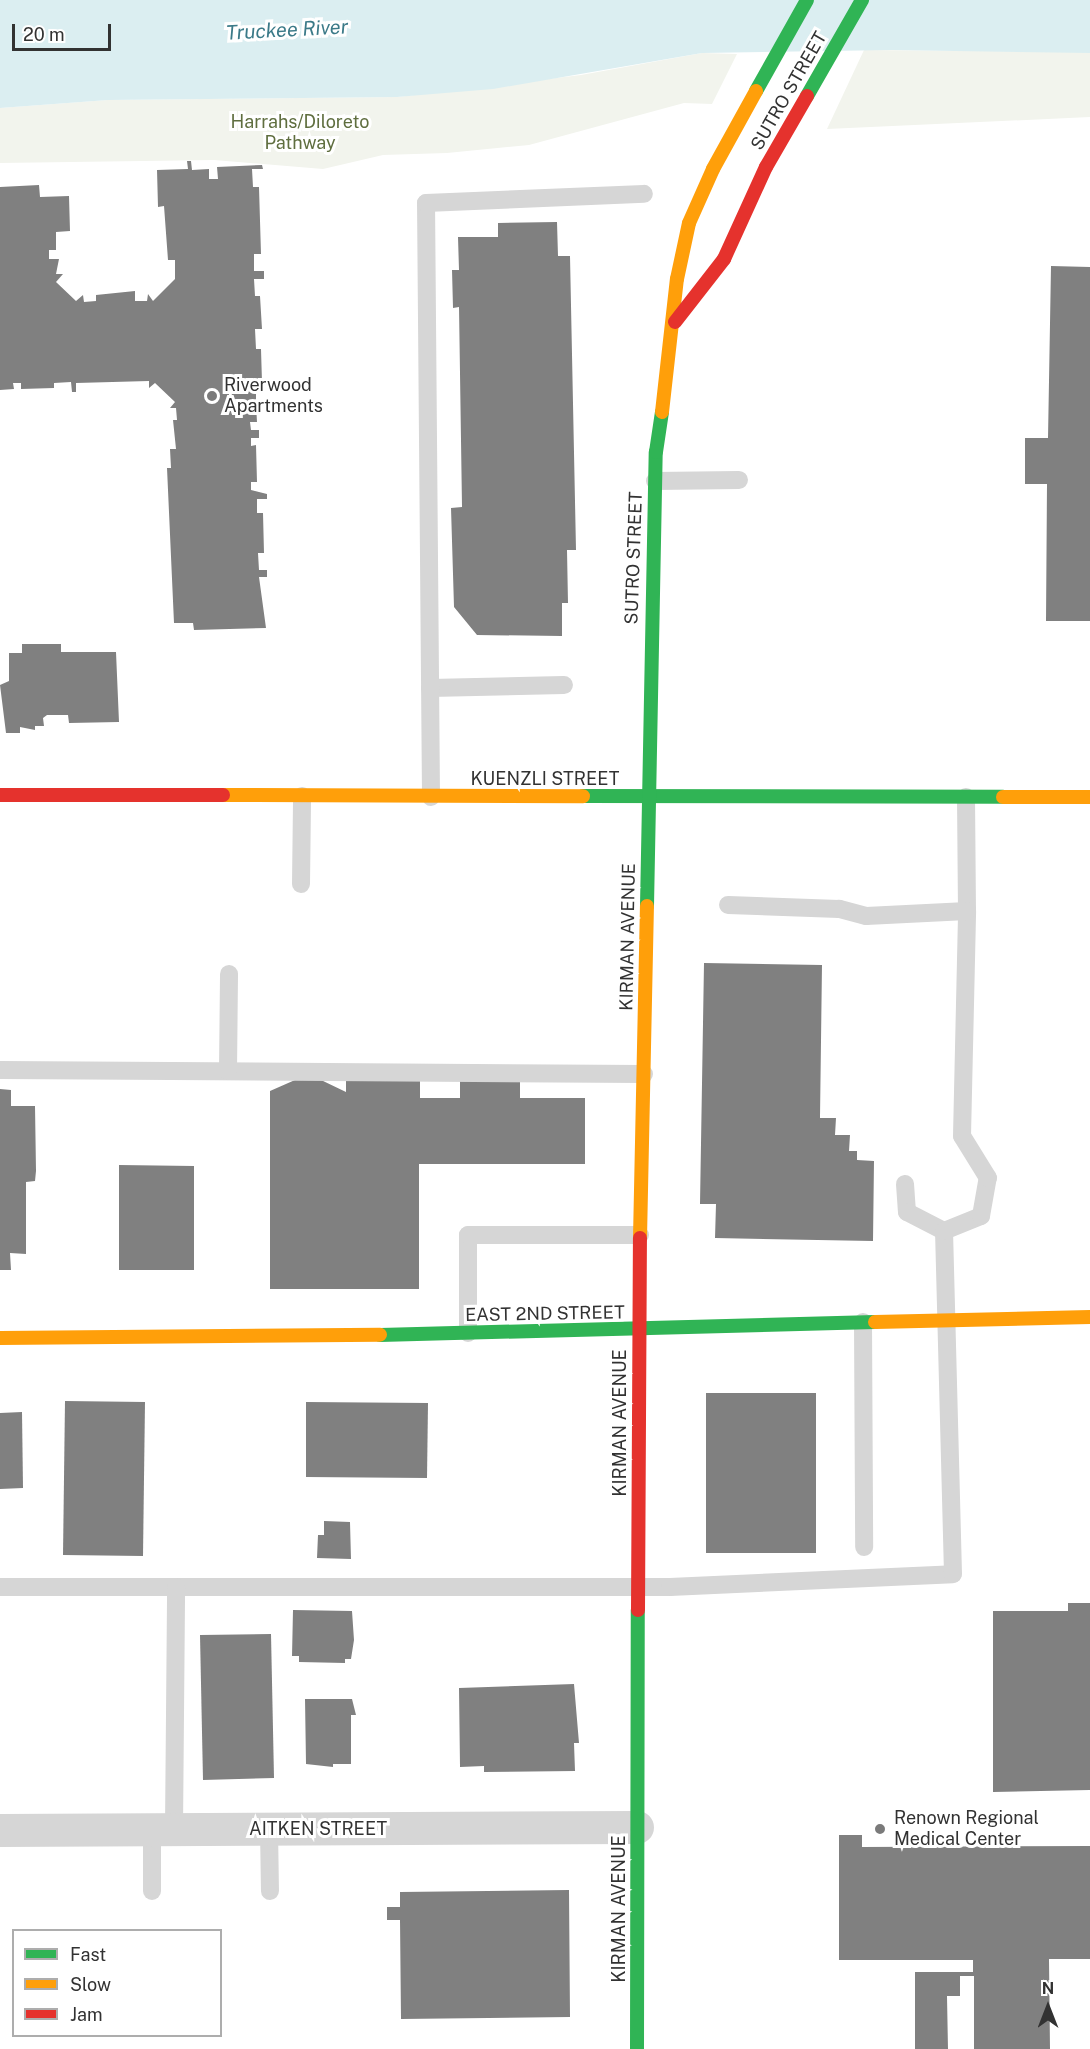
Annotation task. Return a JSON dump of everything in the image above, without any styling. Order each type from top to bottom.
[{"type":"street","name":"SUTRO STREET","points":[[646,797],[655,481],[663,395],[675,322],[677,279],[689,223],[713,169],[807,0]]},
{"type":"street","name":"SUTRO STREET","points":[[675,322],[724,259],[766,167],[862,0]]},
{"type":"street","name":"KUENZLI STREET","points":[[0,795],[1090,797]]},
{"type":"street","name":"KIRMAN AVENUE","points":[[637,2049],[638,1330],[644,1074],[646,797]]},
{"type":"street","name":"EAST 2ND STREET","points":[[0,1338],[638,1330],[947,1319],[1090,1317]]},
{"type":"street","name":"AITKEN STREET","points":[[0,1830],[637,1827]]},
{"type":"lane","points":[[431,797],[426,203],[644,194]]},
{"type":"lane","points":[[655,481],[739,480]]},
{"type":"lane","points":[[430,688],[564,685]]},
{"type":"lane","points":[[302,796],[302,884]]},
{"type":"lane","points":[[905,1184],[907,1212],[944,1231],[981,1216],[987,1178],[962,1136],[968,911],[966,797]]},
{"type":"lane","points":[[728,905],[839,909],[866,916],[968,911]]},
{"type":"lane","points":[[228,1071],[229,974]]},
{"type":"lane","points":[[0,1070],[644,1074]]},
{"type":"lane","points":[[0,1587],[637,1587],[953,1574],[944,1231]]},
{"type":"lane","points":[[468,1333],[468,1235],[640,1235]]},
{"type":"lane","points":[[863,1322],[864,1546]]},
{"type":"lane","points":[[152,1891],[163,1830],[176,1587]]},
{"type":"lane","points":[[269,1829],[270,1891]]},
{"type":"green space","points":[[864,50],[1090,52],[1090,117],[827,129]]},
{"type":"green space","name":"Harrahs/Diloreto Pathway","points":[[702,53],[737,54],[712,104],[684,103],[529,145],[447,153],[383,155],[323,169],[214,160],[0,163],[0,108],[108,100],[398,97],[581,75]]},
{"type":"water","name":"Truckee River","points":[[0,0],[1090,0],[1090,53],[892,50],[702,53],[493,89],[397,97],[108,100],[0,108]]},
{"type":"building","name":"Riverwood Apartments","points":[[187,161],[191,161],[192,170],[209,169],[209,179],[218,179],[217,167],[262,165],[263,169],[252,169],[253,187],[259,187],[261,254],[254,254],[254,271],[264,271],[264,279],[254,279],[255,296],[260,296],[262,329],[255,329],[256,349],[261,349],[262,382],[256,383],[256,399],[265,399],[266,403],[256,404],[257,422],[250,422],[251,430],[259,430],[259,438],[251,438],[251,446],[256,445],[257,482],[251,482],[251,490],[267,494],[267,499],[257,499],[257,513],[263,513],[264,553],[258,553],[259,570],[267,570],[267,577],[259,577],[266,628],[194,630],[193,623],[174,623],[167,468],[171,468],[170,449],[176,449],[173,420],[177,420],[176,408],[170,408],[175,402],[155,383],[149,388],[149,381],[76,383],[76,392],[72,392],[71,382],[54,383],[54,388],[21,389],[21,383],[13,383],[14,389],[0,390],[0,187],[39,185],[40,197],[69,196],[70,231],[56,232],[56,250],[49,250],[49,259],[59,259],[56,274],[63,274],[56,282],[76,301],[83,295],[84,302],[96,301],[96,295],[135,291],[135,301],[147,301],[148,294],[153,301],[175,279],[175,260],[168,260],[164,206],[158,207],[157,170],[188,169]]},
{"type":"building","points":[[557,222],[558,256],[570,256],[576,550],[567,550],[568,603],[562,603],[562,636],[477,635],[454,607],[451,508],[462,507],[459,307],[453,308],[452,270],[459,270],[458,237],[498,237],[498,223]]},
{"type":"building","points":[[1051,266],[1090,267],[1090,621],[1046,621],[1047,484],[1025,484],[1025,438],[1048,438]]},
{"type":"building","points":[[22,644],[61,644],[61,652],[116,652],[119,722],[69,723],[68,715],[47,715],[43,718],[44,726],[35,726],[35,730],[20,727],[20,733],[6,733],[0,685],[9,681],[9,653],[22,653]]},
{"type":"building","points":[[704,963],[822,965],[820,1118],[836,1118],[835,1135],[850,1135],[849,1151],[857,1151],[857,1160],[874,1161],[873,1241],[715,1238],[716,1204],[700,1204]]},
{"type":"building","points":[[295,1080],[321,1080],[346,1092],[346,1080],[420,1080],[420,1098],[460,1098],[460,1081],[520,1081],[520,1098],[585,1098],[585,1164],[419,1164],[419,1289],[270,1289],[270,1091]]},
{"type":"building","points":[[0,1089],[11,1090],[11,1106],[35,1106],[36,1171],[35,1181],[26,1182],[26,1254],[10,1253],[11,1270],[0,1270]]},
{"type":"building","points":[[119,1165],[194,1166],[194,1270],[119,1270]]},
{"type":"building","points":[[706,1393],[816,1393],[816,1553],[706,1553]]},
{"type":"building","points":[[65,1401],[145,1402],[143,1556],[63,1555]]},
{"type":"building","points":[[306,1402],[428,1403],[427,1478],[306,1477]]},
{"type":"building","points":[[22,1412],[23,1488],[0,1489],[0,1413]]},
{"type":"building","points":[[324,1521],[350,1522],[351,1559],[317,1558],[318,1535],[324,1535]]},
{"type":"building","points":[[1068,1603],[1090,1603],[1090,1790],[993,1792],[993,1611],[1068,1611]]},
{"type":"building","points":[[293,1610],[352,1611],[354,1640],[351,1659],[345,1659],[345,1663],[299,1662],[299,1656],[292,1656]]},
{"type":"building","points":[[271,1634],[274,1778],[203,1780],[200,1635]]},
{"type":"building","points":[[574,1684],[579,1743],[574,1743],[575,1771],[484,1772],[484,1766],[460,1767],[459,1688]]},
{"type":"building","points":[[305,1699],[352,1699],[356,1715],[351,1715],[351,1764],[333,1764],[333,1767],[306,1764]]},
{"type":"building","name":"Renown Regional Medical Center","points":[[839,1835],[862,1835],[862,1847],[1090,1846],[1090,1959],[1049,1959],[1050,2049],[974,2049],[974,1976],[960,1976],[960,1996],[947,1996],[948,2049],[915,2049],[915,1972],[973,1972],[973,1960],[839,1960]]},
{"type":"building","points":[[569,1890],[570,2017],[401,2019],[400,1920],[387,1920],[387,1907],[400,1907],[400,1892]]},
{"type":"traffic: fast","points":[[756,91],[807,0]]},
{"type":"traffic: fast","points":[[807,96],[862,0]]},
{"type":"traffic: fast","points":[[647,906],[656,452],[662,412]]},
{"type":"traffic: fast","points":[[583,796],[1003,797]]},
{"type":"traffic: fast","points":[[380,1335],[875,1322]]},
{"type":"traffic: fast","points":[[637,2049],[638,1610]]},
{"type":"traffic: slow","points":[[662,412],[677,279],[689,223],[713,169],[756,91]]},
{"type":"traffic: slow","points":[[223,795],[583,796]]},
{"type":"traffic: slow","points":[[1003,797],[1090,797]]},
{"type":"traffic: slow","points":[[640,1238],[647,906]]},
{"type":"traffic: slow","points":[[875,1322],[1090,1317]]},
{"type":"traffic: slow","points":[[0,1338],[380,1335]]},
{"type":"traffic: jam","points":[[675,322],[724,259],[766,167],[807,96]]},
{"type":"traffic: jam","points":[[0,795],[223,795]]},
{"type":"traffic: jam","points":[[638,1610],[640,1238]]},
{"type":"place","name":"Riverwood Apartments","points":[[212,396]]},
{"type":"place","name":"Renown Regional Medical Center","points":[[880,1829]]}]
